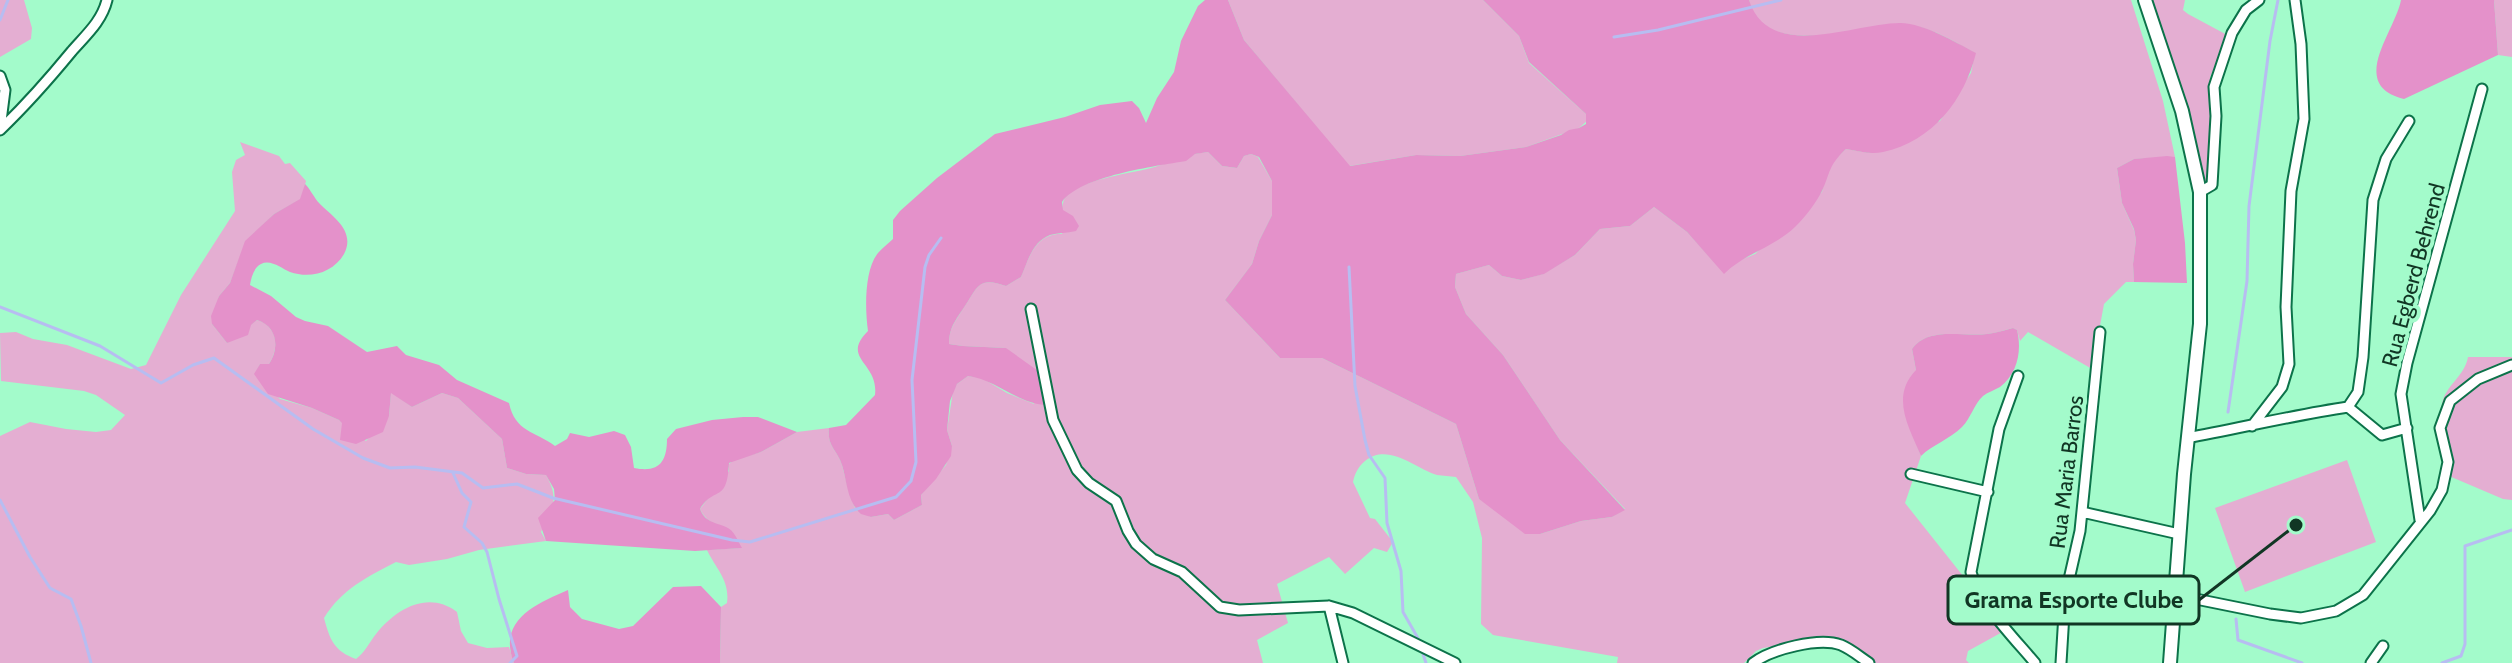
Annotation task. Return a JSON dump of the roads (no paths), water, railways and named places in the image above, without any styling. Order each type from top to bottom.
[{"type":"main road","points":[[2145,0],[2182,111],[2200,192],[2200,324],[2187,438],[2170,663]]},
{"type":"street","points":[[0,130],[34,98],[86,37],[107,0]]},
{"type":"street","points":[[2200,192],[2212,185],[2216,116],[2214,87],[2232,33],[2246,10],[2259,0]]},
{"type":"street","points":[[2252,426],[2282,387],[2289,364],[2286,307],[2291,191],[2304,119],[2301,44],[2295,0]]},
{"type":"street","points":[[0,76],[5,90],[0,130]]},
{"type":"street","name":"Rua Egberd Behrend","points":[[2420,520],[2401,394],[2482,89]]},
{"type":"street","points":[[2187,438],[2348,407],[2358,392],[2363,357],[2373,200],[2386,159],[2409,121]]},
{"type":"street","points":[[1031,309],[1055,427],[1083,477],[1116,501],[1136,544],[1153,559],[1182,572],[1224,609],[1329,606],[1353,613],[1455,663]]},
{"type":"street","name":"Rua Maria Barros","points":[[2061,663],[2065,597],[2080,531],[2100,332]]},
{"type":"street","points":[[2176,595],[2301,618],[2336,611],[2363,595],[2430,511],[2442,490],[2448,462],[2440,428],[2450,401],[2478,379],[2512,365]]},
{"type":"street","points":[[2018,376],[1999,429],[1972,578],[2035,663]]},
{"type":"street","points":[[2348,407],[2382,435],[2407,428]]},
{"type":"street","points":[[1911,474],[1988,492]]},
{"type":"street","points":[[2082,512],[2179,534]]},
{"type":"street","points":[[1329,606],[1343,663]]},
{"type":"street","points":[[1753,663],[1802,644],[1830,643],[1847,648],[1869,663]]},
{"type":"street","points":[[2371,663],[2383,646]]},
{"type":"waterway","points":[[0,20],[8,0]]},
{"type":"waterway","points":[[1614,37],[1658,30],[1781,0]]},
{"type":"waterway","points":[[2228,412],[2247,281],[2249,206],[2278,0]]},
{"type":"waterway","points":[[0,307],[100,346],[161,383],[193,365],[214,358],[313,429],[363,458],[390,468],[415,467],[462,473],[483,488],[517,484],[553,498],[750,542],[896,497],[911,481],[916,462],[912,380],[925,267],[941,238]]},
{"type":"waterway","points":[[1349,267],[1355,386],[1365,440],[1369,455],[1385,478],[1387,523],[1401,571],[1403,612],[1419,640]]},
{"type":"waterway","points":[[453,473],[462,493],[471,502],[464,527],[482,543],[487,552],[517,656],[510,663]]},
{"type":"waterway","points":[[0,500],[50,588],[71,599],[91,663]]},
{"type":"waterway","points":[[2442,663],[2461,656],[2465,644],[2465,546],[2512,530]]},
{"type":"waterway","points":[[2236,619],[2238,640],[2302,663]]},
{"type":"waterway","points":[[1423,654],[1426,663]]},
{"type":"place","name":"Grama Esporte Clube","points":[[2296,525]]}]
